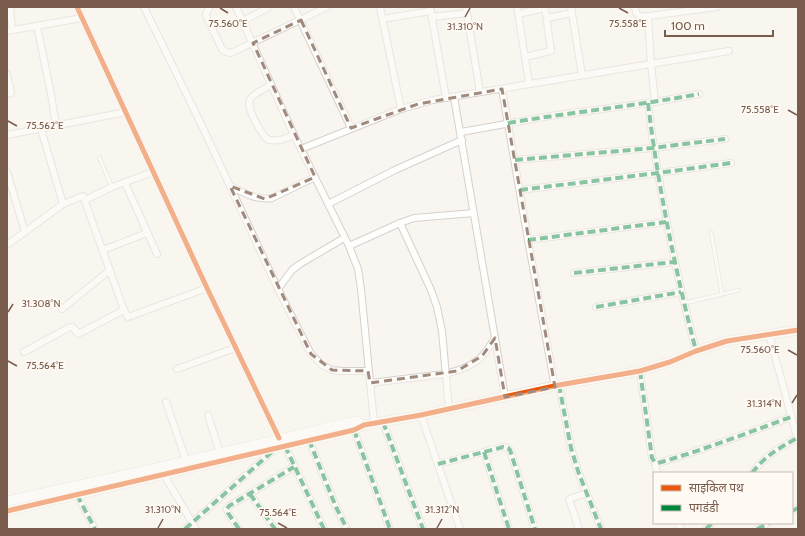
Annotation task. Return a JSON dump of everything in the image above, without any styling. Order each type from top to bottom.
[{"type":"street","points":[[10,7],[10,30],[82,18]]},
{"type":"street","points":[[77,7],[206,288],[280,444],[294,467],[324,529]]},
{"type":"street","points":[[144,7],[278,289],[311,354],[322,365],[332,370],[342,372],[368,372]]},
{"type":"street","points":[[210,7],[206,13],[207,18],[222,49],[231,53],[327,7]]},
{"type":"street","points":[[236,7],[294,135],[316,177],[348,246],[360,279],[368,372],[379,423],[423,529]]},
{"type":"street","points":[[243,21],[269,7]]},
{"type":"street","points":[[294,7],[351,128]]},
{"type":"street","points":[[380,7],[401,109]]},
{"type":"street","points":[[517,7],[529,84]]},
{"type":"street","points":[[635,7],[636,13],[641,17],[648,17],[686,9],[717,7]]},
{"type":"street","points":[[518,14],[545,8],[547,18],[551,51],[525,57]]},
{"type":"street","points":[[382,19],[431,12],[467,10],[480,92]]},
{"type":"street","points":[[547,18],[572,10],[582,75]]},
{"type":"street","points":[[431,12],[446,98]]},
{"type":"street","points":[[648,17],[655,102]]},
{"type":"street","points":[[37,26],[56,126]]},
{"type":"street","points":[[301,149],[401,109],[446,98],[729,51]]},
{"type":"street","points":[[7,74],[11,93],[7,94]]},
{"type":"street","points":[[271,85],[254,95],[250,100],[250,110],[267,139],[270,141],[277,141],[294,135]]},
{"type":"street","points":[[502,89],[528,240],[557,386],[571,448],[586,493],[601,529]]},
{"type":"street","points":[[461,132],[508,123],[655,102],[699,94]]},
{"type":"street","points":[[454,97],[505,398]]},
{"type":"street","points":[[648,103],[653,148],[666,222],[683,303],[696,351]]},
{"type":"street","points":[[7,135],[126,112]]},
{"type":"street","points":[[42,129],[63,204]]},
{"type":"street","points":[[515,160],[653,148],[725,139]]},
{"type":"street","points":[[328,204],[395,170],[462,140]]},
{"type":"street","points":[[520,190],[731,163]]},
{"type":"street","points":[[7,172],[25,232]]},
{"type":"street","points":[[85,200],[112,187],[153,172]]},
{"type":"street","points":[[230,186],[258,198],[265,199],[272,198],[316,177]]},
{"type":"street","points":[[125,183],[158,254]]},
{"type":"street","points":[[7,245],[63,204],[84,196],[126,315],[130,317],[206,288]]},
{"type":"street","points":[[348,246],[414,218],[474,213]]},
{"type":"street","points":[[528,240],[666,222]]},
{"type":"street","points":[[400,223],[431,290],[437,307],[442,331],[449,410]]},
{"type":"street","points":[[103,250],[147,233]]},
{"type":"street","points":[[278,289],[292,270],[344,238]]},
{"type":"street","points":[[574,273],[674,262]]},
{"type":"street","points":[[62,309],[110,270]]},
{"type":"street","points":[[596,307],[681,292]]},
{"type":"street","points":[[24,352],[70,327],[73,327],[78,334],[124,310]]},
{"type":"street","points":[[7,501],[220,453],[309,440],[354,430],[364,425],[449,410],[557,386],[640,371],[670,362],[696,351],[727,342],[798,330]]},
{"type":"street","points":[[753,472],[770,453],[798,439],[769,334]]},
{"type":"street","points":[[370,383],[445,374],[457,371],[471,365],[482,356],[495,338]]},
{"type":"street","points":[[177,369],[235,348]]},
{"type":"street","points":[[640,371],[652,458],[655,462],[657,472]]},
{"type":"street","points":[[166,402],[186,460]]},
{"type":"street","points":[[208,414],[220,453]]},
{"type":"street","points":[[421,415],[460,529]]},
{"type":"street","points":[[655,462],[658,463],[708,448],[791,417]]},
{"type":"street","points":[[7,511],[164,475],[280,444],[356,421],[364,425]]},
{"type":"street","points":[[354,430],[390,529]]},
{"type":"street","points":[[309,440],[336,507],[347,529]]},
{"type":"street","points":[[185,529],[194,526],[280,444]]},
{"type":"street","points":[[438,464],[503,447],[508,448],[510,450],[535,529]]},
{"type":"street","points":[[484,452],[509,529]]},
{"type":"street","points":[[239,529],[228,513],[227,509],[294,467]]},
{"type":"street","points":[[164,475],[194,526]]},
{"type":"street","points":[[578,529],[569,499],[586,493]]},
{"type":"street","points":[[250,494],[275,529]]},
{"type":"street","points":[[77,495],[94,529]]},
{"type":"street","points":[[758,529],[767,524]]},
{"type":"lane","points":[[99,157],[112,187]]},
{"type":"lane","points":[[711,232],[722,294]]},
{"type":"lane","points":[[683,303],[739,290]]},
{"type":"highlighted area","points":[[301,20],[351,128],[418,104],[502,89],[555,387],[505,397],[495,338],[482,356],[457,371],[370,383],[368,371],[332,370],[311,354],[230,186],[265,199],[315,177],[253,43]]},
{"type":"marked path","points":[[508,123],[699,94]]},
{"type":"marked path","points":[[648,103],[668,228],[696,351]]},
{"type":"marked path","points":[[515,160],[653,148],[725,139]]},
{"type":"marked path","points":[[520,190],[731,163]]},
{"type":"marked path","points":[[528,240],[666,222]]},
{"type":"marked path","points":[[574,273],[674,262]]},
{"type":"marked path","points":[[596,307],[681,292]]},
{"type":"marked path","points":[[640,371],[652,458],[658,463],[708,447],[791,417]]},
{"type":"marked path","points":[[559,385],[571,448],[579,474],[601,529]]},
{"type":"marked path","points":[[383,422],[423,529]]},
{"type":"marked path","points":[[354,430],[390,529]]},
{"type":"marked path","points":[[753,472],[767,457],[797,438]]},
{"type":"marked path","points":[[309,440],[336,507],[347,529]]},
{"type":"marked path","points":[[285,446],[324,529]]},
{"type":"marked path","points":[[438,464],[503,447],[508,448],[510,450],[535,529]]},
{"type":"marked path","points":[[185,529],[273,451]]},
{"type":"marked path","points":[[484,452],[509,529]]},
{"type":"marked path","points":[[239,529],[228,513],[227,509],[229,506],[294,467]]},
{"type":"marked path","points":[[250,494],[275,529]]},
{"type":"marked path","points":[[77,495],[95,529]]},
{"type":"marked path","points":[[793,510],[798,508]]},
{"type":"marked path","points":[[706,529],[711,524]]},
{"type":"marked path","points":[[757,529],[767,524]]},
{"type":"cycle path","points":[[77,7],[207,288],[279,438]]},
{"type":"cycle path","points":[[7,511],[354,430],[364,425],[421,415],[559,385],[640,371],[670,362],[696,351],[727,341],[798,330]]}]
